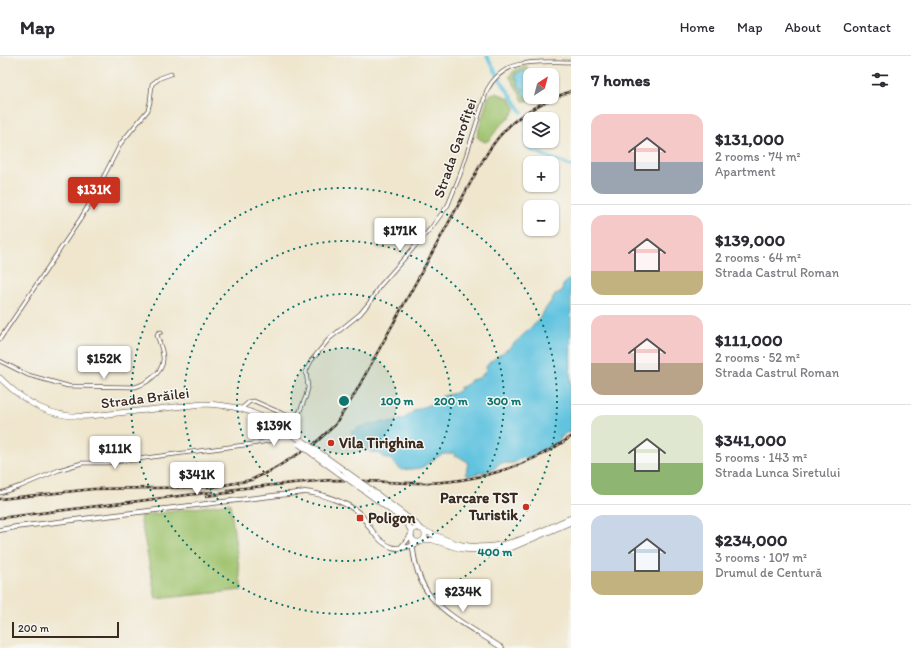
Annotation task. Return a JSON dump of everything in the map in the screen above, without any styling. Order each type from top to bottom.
[{"type":"highway","name":"Strada Brăilei","points":[[0,378],[18,395],[34,406],[50,412],[68,416],[90,416],[203,404],[242,408],[264,417],[345,471],[405,521],[412,535]]},
{"type":"highway","name":"Strada Brăilei","points":[[315,452],[339,473],[410,519],[422,530],[462,545],[493,546],[512,543],[571,518]]},
{"type":"highway","points":[[422,541],[425,535],[422,530],[414,530],[412,535],[414,541],[422,541],[433,540],[461,549],[493,550],[518,545],[571,522]]},
{"type":"street","name":"Strada Garofiței","points":[[242,408],[249,402],[254,401],[295,419],[306,396],[308,388],[306,371],[311,361],[329,339],[360,314],[370,302],[379,287],[431,228],[448,205],[460,175],[487,90],[496,77],[515,65],[525,62],[571,62]]},
{"type":"street","points":[[0,339],[81,218],[123,140],[148,110],[152,84],[160,78],[171,74]]},
{"type":"street","points":[[0,361],[28,375],[61,385],[81,388],[135,387],[143,385],[155,376],[161,369],[163,353],[157,335],[161,332]]},
{"type":"street","points":[[0,493],[76,464],[93,462],[107,463],[252,444],[274,440],[285,430]]},
{"type":"street","points":[[0,530],[304,492],[326,496],[354,509],[363,517],[380,540],[390,547],[407,550],[414,556]]},
{"type":"street","points":[[412,535],[414,556],[423,584],[436,603],[502,648]]},
{"type":"street","points":[[398,549],[404,545],[412,535]]},
{"type":"street","points":[[398,549],[412,546],[422,541]]},
{"type":"street","points":[[414,556],[422,541]]},
{"type":"green space","points":[[523,67],[528,68],[523,68],[523,72],[515,74],[514,78],[517,79],[519,87],[523,89],[523,101],[509,76],[514,71]]},
{"type":"green space","points":[[496,93],[509,98],[515,107],[515,110],[489,140],[485,142],[477,136],[488,97],[491,94]]},
{"type":"green space","points":[[230,503],[242,590],[156,599],[140,516]]},
{"type":"water","points":[[523,71],[523,89],[519,87],[517,79],[514,76],[519,72]]},
{"type":"water","points":[[571,278],[570,434],[567,432],[562,437],[560,436],[561,439],[558,442],[543,451],[539,451],[537,455],[520,459],[514,463],[500,463],[494,469],[468,476],[466,474],[468,462],[458,456],[454,456],[454,452],[450,454],[443,454],[421,468],[401,470],[390,459],[387,459],[379,453],[371,453],[365,444],[361,445],[358,438],[352,435],[351,431],[355,431],[357,428],[381,422],[391,423],[405,418],[415,410],[431,404],[443,396],[455,393],[461,389],[459,388],[468,384],[471,380],[479,378],[485,372],[486,367],[490,362],[508,349],[536,323],[556,294],[562,291],[563,285]]},
{"type":"waterway","points":[[487,56],[499,78],[522,112]]},
{"type":"waterway","points":[[530,148],[531,150],[571,166]]},
{"type":"railway","points":[[0,499],[93,489],[214,487],[251,480],[272,470],[313,445],[335,425],[353,397],[491,146],[520,116],[543,103],[571,91]]},
{"type":"railway","points":[[228,490],[337,480],[417,483],[447,482],[485,475],[521,464],[571,437]]},
{"type":"railway","points":[[0,518],[212,492]]},
{"type":"railway","points":[[206,496],[234,492]]},
{"type":"place","name":"Vila Tirighina","points":[[331,443]]},
{"type":"place","name":"Parcare TST Turistik","points":[[526,507]]},
{"type":"place","name":"Poligon","points":[[360,518]]}]
